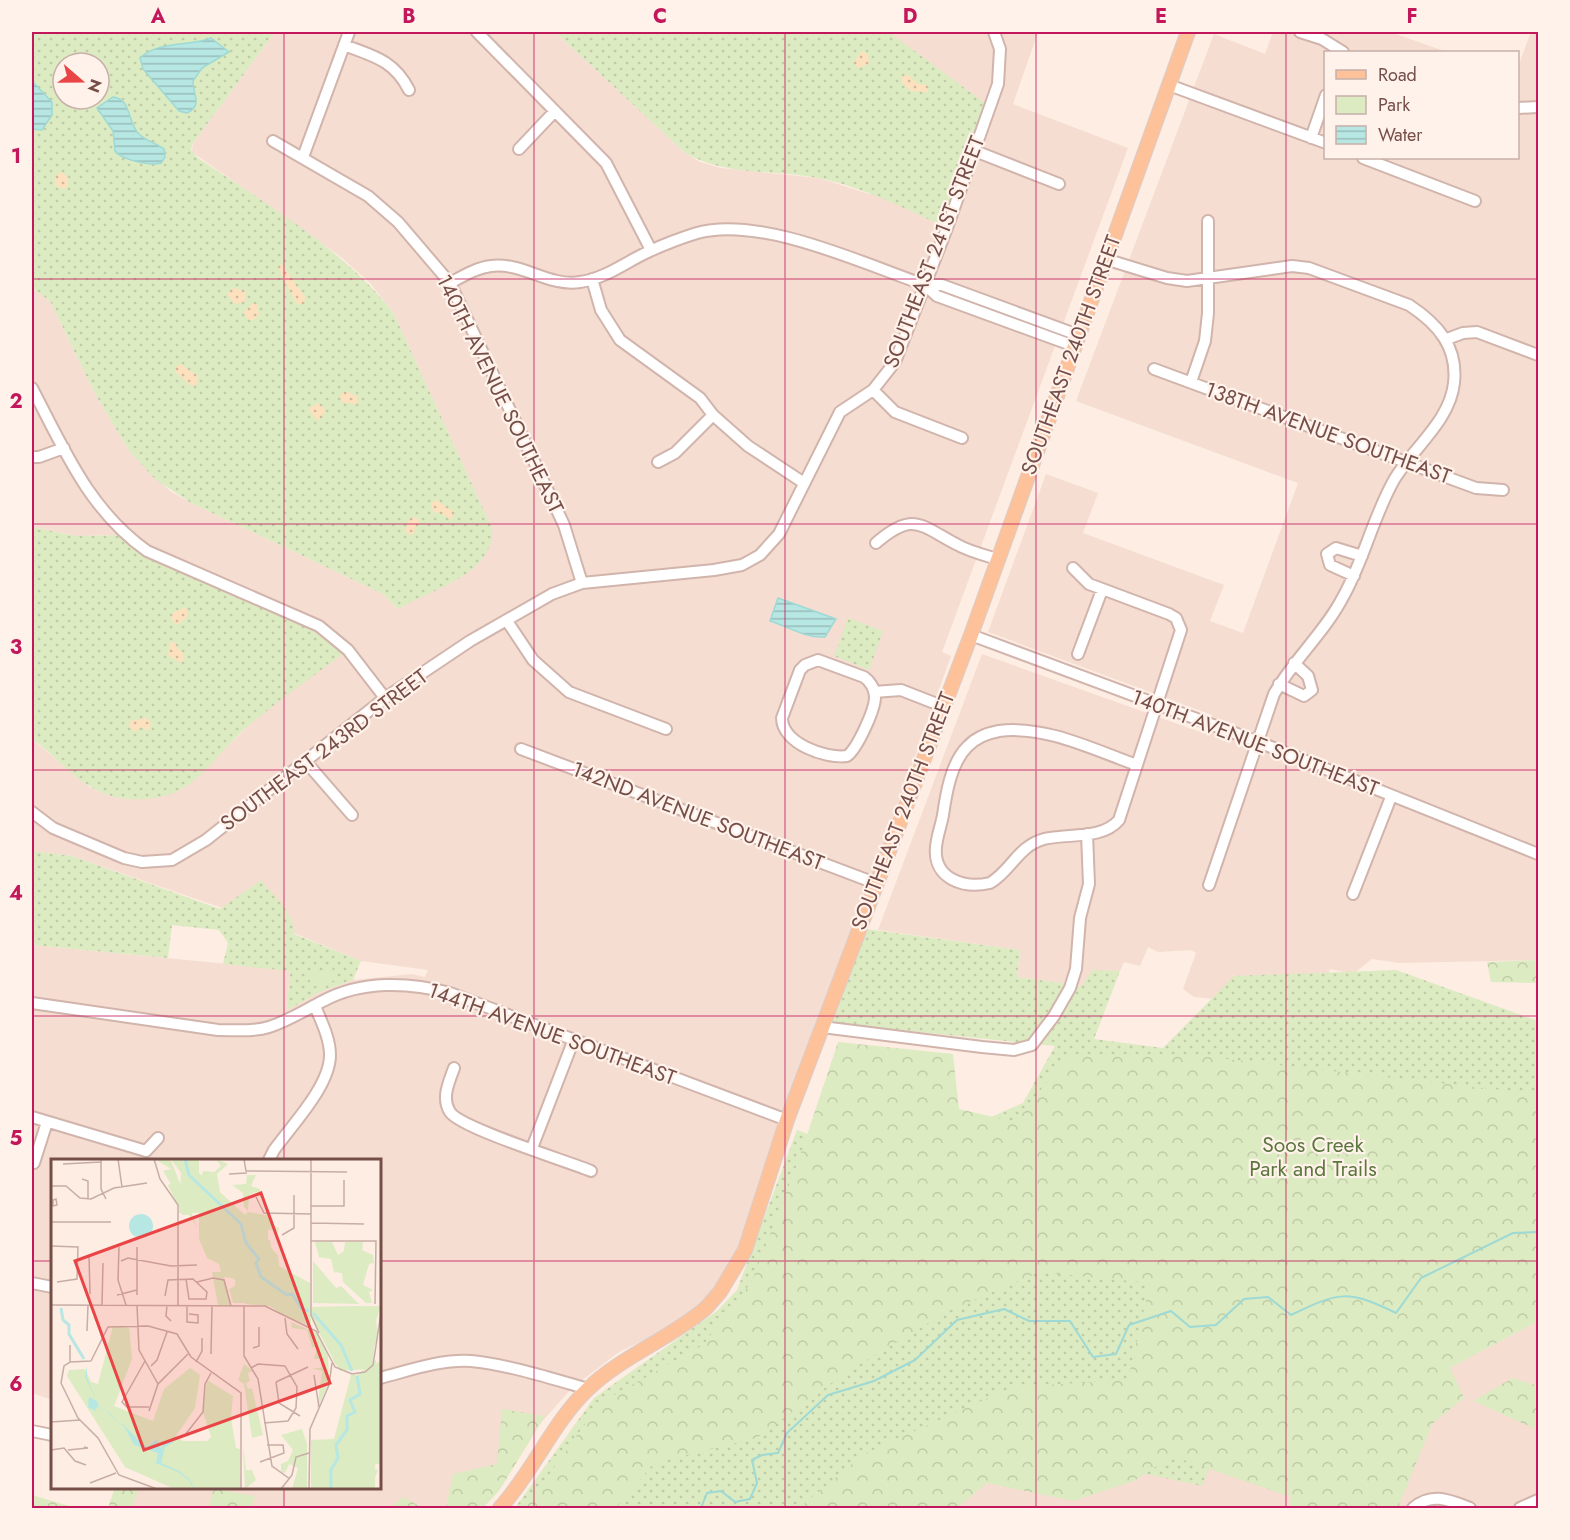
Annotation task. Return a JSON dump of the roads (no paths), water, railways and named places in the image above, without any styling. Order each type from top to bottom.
[{"type":"main road","name":"SOUTHEAST 240TH STREET","points":[[500,1509],[522,1482],[557,1428],[588,1389],[692,1320],[720,1292],[745,1250],[787,1120],[970,635],[1188,32]]},
{"type":"street","points":[[303,157],[349,32]]},
{"type":"street","points":[[477,32],[606,163],[651,250]]},
{"type":"street","name":"SOUTHEAST 241ST STREET","points":[[582,582],[714,570],[742,565],[760,555],[772,543],[840,412],[873,390],[895,362],[975,152],[998,84],[1000,49],[994,32]]},
{"type":"street","points":[[1300,32],[1322,39],[1341,51]]},
{"type":"street","points":[[344,45],[393,65],[401,74],[409,90]]},
{"type":"street","points":[[1169,85],[1324,142]]},
{"type":"street","points":[[1311,138],[1324,101]]},
{"type":"street","points":[[1519,108],[1539,107]]},
{"type":"street","points":[[519,149],[555,111]]},
{"type":"street","name":"140TH AVENUE SOUTHEAST","points":[[273,141],[368,196],[398,222],[450,283],[564,525],[582,582]]},
{"type":"street","points":[[975,152],[1059,184]]},
{"type":"street","points":[[1366,159],[1475,201]]},
{"type":"street","points":[[1191,382],[1205,341],[1208,220]]},
{"type":"street","points":[[450,283],[471,272],[492,266],[520,268],[563,283],[592,279],[651,250],[699,232],[745,230],[813,246],[925,285],[942,285],[1076,340]]},
{"type":"street","points":[[1105,260],[1167,278],[1208,280],[1276,268],[1309,268],[1409,305],[1436,325],[1447,339],[1454,382],[1450,401],[1442,417],[1407,461],[1380,508],[1354,576],[1332,615],[1279,684],[1256,741],[1209,885]]},
{"type":"street","points":[[592,279],[601,310],[620,340],[700,398],[713,415],[769,462],[804,483]]},
{"type":"street","points":[[1447,339],[1463,333],[1477,332],[1539,355]]},
{"type":"street","name":"138TH AVENUE SOUTHEAST","points":[[1154,369],[1476,488],[1503,490]]},
{"type":"street","points":[[32,388],[103,514],[124,534],[147,551],[319,626],[348,650],[385,698]]},
{"type":"street","points":[[873,390],[895,412],[962,438]]},
{"type":"street","points":[[657,462],[675,453],[713,415]]},
{"type":"street","points":[[32,457],[39,457],[64,448]]},
{"type":"street","points":[[876,543],[898,527],[924,525],[957,545],[997,559]]},
{"type":"street","points":[[1354,576],[1330,565],[1327,554],[1336,548],[1362,556]]},
{"type":"street","points":[[1073,568],[1089,585],[1168,614],[1179,624],[1180,636],[1155,703],[1137,765],[1119,820],[1104,832],[1042,840],[1029,845],[990,884],[962,885],[944,873],[937,861],[936,848],[945,796],[959,759],[974,741],[998,732],[1034,732],[1055,736],[1137,765]]},
{"type":"street","name":"SOUTHEAST 243RD STREET","points":[[32,812],[52,828],[124,858],[160,862],[172,860],[190,852],[385,698],[552,594],[582,582]]},
{"type":"street","points":[[1078,654],[1102,590]]},
{"type":"street","points":[[507,621],[533,660],[569,692],[666,729]]},
{"type":"street","name":"140TH AVENUE SOUTHEAST","points":[[970,635],[1256,741],[1391,797],[1539,854]]},
{"type":"street","points":[[812,662],[825,662],[864,677],[870,681],[874,692],[874,703],[858,745],[847,756],[833,757],[795,742],[785,732],[782,718],[801,670],[812,662]]},
{"type":"street","points":[[1279,684],[1304,696],[1312,690],[1308,676],[1294,663]]},
{"type":"street","points":[[874,692],[902,690],[942,706]]},
{"type":"street","name":"142ND AVENUE SOUTHEAST","points":[[521,749],[875,883]]},
{"type":"street","points":[[306,762],[352,815]]},
{"type":"street","points":[[1353,894],[1391,797]]},
{"type":"street","points":[[822,1026],[1014,1050],[1032,1045],[1070,988],[1076,969],[1080,918],[1089,884],[1087,834]]},
{"type":"street","name":"144TH AVENUE SOUTHEAST","points":[[32,1003],[218,1030],[267,1028],[340,994],[370,987],[401,984],[422,986],[574,1039],[787,1120]]},
{"type":"street","points":[[270,1159],[322,1084],[328,1070],[330,1054],[328,1039],[315,1006]]},
{"type":"street","points":[[532,1148],[574,1039]]},
{"type":"street","points":[[454,1068],[446,1097],[449,1111],[454,1118],[477,1130],[591,1171]]},
{"type":"street","points":[[32,1117],[148,1156],[158,1138]]},
{"type":"street","points":[[34,1164],[47,1122]]},
{"type":"street","points":[[32,1283],[51,1287]]},
{"type":"street","points":[[381,1378],[441,1363],[471,1361],[520,1370],[588,1389]]},
{"type":"street","points":[[32,1431],[51,1435]]},
{"type":"street","points":[[1413,1509],[1421,1502],[1436,1497],[1470,1509]]},
{"type":"street","points":[[1520,1509],[1539,1500]]},
{"type":"water","points":[[211,38],[229,52],[202,68],[193,81],[195,107],[187,113],[179,111],[143,69],[140,58],[148,52],[165,46]]},
{"type":"water","points":[[32,81],[51,101],[52,115],[42,130],[32,129]]},
{"type":"water","points":[[113,97],[123,102],[139,134],[164,149],[165,157],[161,163],[136,162],[115,151],[113,131],[99,111],[111,111]]},
{"type":"water","points":[[778,598],[836,619],[825,637],[797,632],[770,621]]},
{"type":"waterway","points":[[701,1508],[707,1493],[721,1491],[735,1502],[750,1499],[757,1483],[752,1460],[762,1455],[778,1453],[787,1433],[828,1395],[874,1381],[915,1360],[957,1320],[1004,1309],[1029,1321],[1070,1321],[1093,1357],[1116,1354],[1129,1325],[1171,1311],[1190,1327],[1216,1325],[1244,1299],[1268,1297],[1291,1315],[1332,1298],[1354,1297],[1396,1313],[1421,1278],[1513,1233],[1538,1232]]},
{"type":"park label","name":"Soos Creek Park and Trails","points":[[1313,1157]]}]
